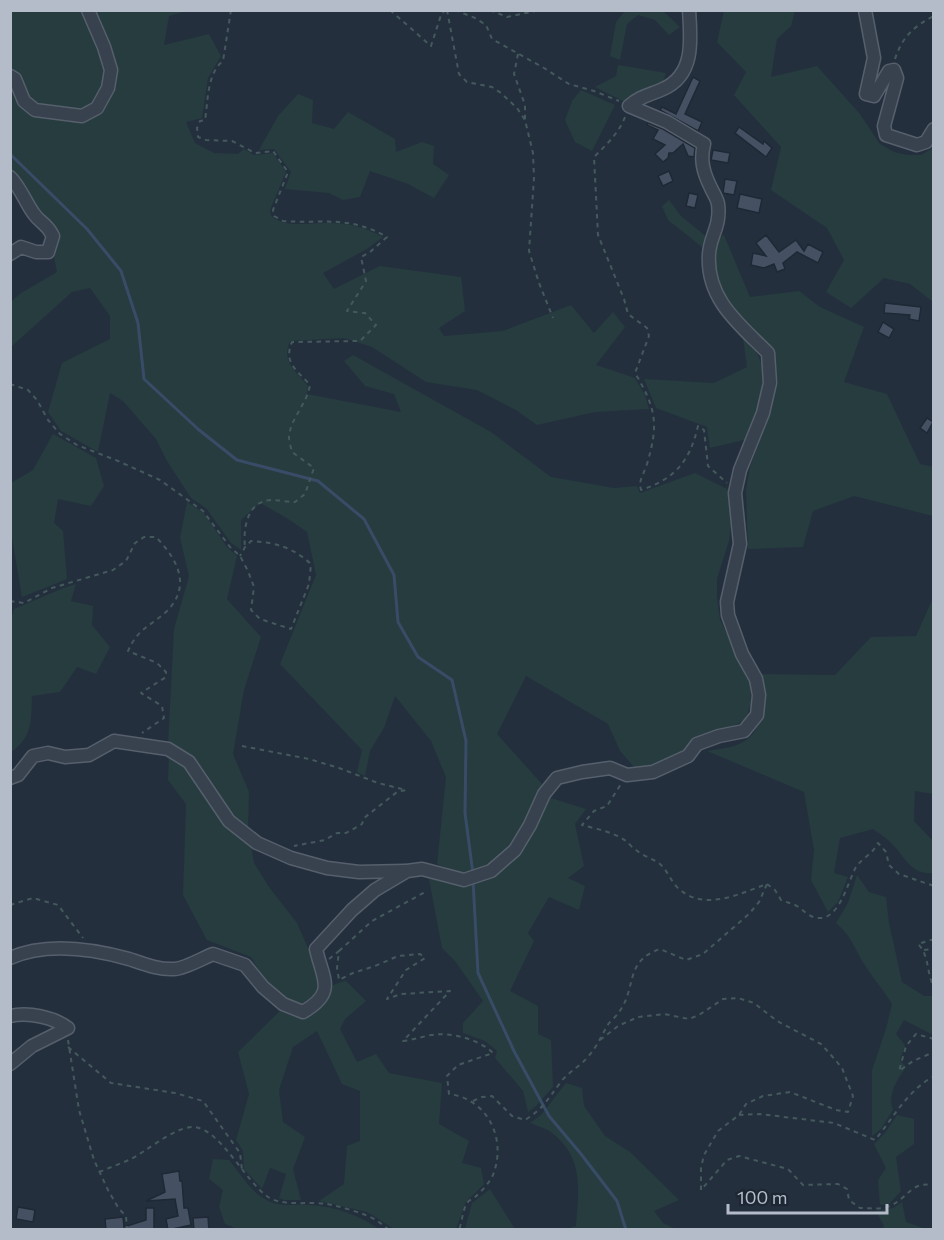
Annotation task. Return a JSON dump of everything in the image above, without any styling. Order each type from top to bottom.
[{"type":"street","points":[[10,76],[15,79],[24,101],[35,110],[82,116],[97,108],[108,88],[111,70],[88,10]]},
{"type":"street","points":[[10,778],[18,775],[33,756],[48,753],[65,757],[89,755],[114,741],[168,749],[189,762],[229,821],[257,843],[277,852],[327,868],[359,872],[422,869],[464,880],[491,871],[515,850],[530,825],[544,794],[557,778],[610,768],[627,775],[653,772],[688,756],[696,744],[744,731],[757,715],[759,695],[756,679],[742,654],[728,615],[727,602],[740,544],[735,493],[740,470],[763,413],[770,383],[768,353],[719,301],[711,274],[709,252],[718,225],[718,202],[703,171],[701,156],[704,144],[667,122],[629,106],[636,99],[673,84],[683,74],[691,41],[689,10]]},
{"type":"street","points":[[865,10],[874,58],[866,94],[873,96],[889,71],[894,70],[897,78],[884,126],[886,135],[917,145],[926,142],[933,129]]},
{"type":"street","points":[[10,177],[19,186],[36,217],[47,224],[53,236],[48,252],[36,252],[21,247],[10,254]]},
{"type":"street","points":[[10,958],[23,952],[94,950],[155,968],[176,969],[213,954],[245,965],[263,987],[283,1004],[303,1012],[317,1004],[324,993],[326,980],[316,949],[375,890],[406,871]]},
{"type":"street","points":[[10,1016],[32,1015],[60,1022],[68,1028],[32,1046],[10,1064]]},
{"type":"path","points":[[231,10],[224,61],[218,65],[212,79],[206,120],[200,121],[197,128],[198,137],[206,140],[232,141],[255,153],[273,151],[288,172],[273,210],[274,216],[283,221],[349,222],[372,228],[387,237],[361,257],[366,281],[347,311],[364,313],[376,325],[360,341],[292,342],[288,351],[290,361],[310,386],[308,398],[289,437],[292,452],[314,468],[305,494],[295,502],[269,500],[256,506],[248,516],[243,531],[245,548]]},
{"type":"path","points":[[390,10],[431,46],[441,15],[446,10]]},
{"type":"path","points":[[446,10],[459,74],[467,82],[492,87],[501,93],[517,108],[525,120]]},
{"type":"path","points":[[455,10],[476,18],[486,25],[492,39],[569,84],[594,91],[629,106],[622,124],[609,143],[594,157],[594,172],[598,235],[628,314],[647,328],[649,336],[635,373],[654,408],[655,429],[647,466],[639,483],[641,490],[661,484],[680,467],[694,445],[698,426],[704,430],[708,466],[735,493]]},
{"type":"path","points":[[490,10],[507,17],[540,10]]},
{"type":"path","points":[[894,70],[895,59],[906,36],[917,24],[933,16]]},
{"type":"path","points":[[518,54],[514,74],[525,105],[525,120],[533,153],[534,178],[529,250],[553,318]]},
{"type":"path","points":[[10,384],[28,390],[60,434],[77,445],[160,480],[203,511],[230,547],[240,556],[254,587],[251,610],[260,619],[291,629],[309,584],[311,564],[297,552],[272,543],[251,541],[240,556]]},
{"type":"path","points":[[10,601],[24,603],[52,588],[113,570],[126,561],[135,543],[144,537],[156,537],[168,549],[181,577],[179,591],[166,611],[133,638],[128,651],[157,663],[166,672],[166,677],[141,693],[162,706],[164,718],[142,733],[132,744]]},
{"type":"path","points":[[242,746],[309,759],[378,783],[406,790],[397,792],[364,818],[362,824],[346,833],[337,833],[325,840],[277,852]]},
{"type":"path","points":[[617,782],[622,785],[607,806],[594,812],[582,825],[605,831],[625,840],[636,851],[662,865],[676,887],[685,894],[698,899],[727,898],[767,884]]},
{"type":"path","points":[[767,884],[775,890],[781,900],[796,906],[808,915],[819,918],[831,915],[840,903],[857,865],[873,853],[878,843],[886,852],[889,865],[899,874],[933,886]]},
{"type":"path","points":[[473,1101],[492,1096],[512,1116],[525,1120],[539,1111],[553,1095],[560,1082],[588,1058],[608,1025],[620,1011],[628,993],[630,978],[647,953],[660,949],[686,960],[703,954],[749,914],[759,902],[767,884]]},
{"type":"path","points":[[320,966],[372,921],[427,891]]},
{"type":"path","points":[[10,905],[33,898],[58,906],[94,950]]},
{"type":"path","points":[[933,939],[918,944],[924,950],[933,987]]},
{"type":"path","points":[[924,950],[933,949]]},
{"type":"path","points":[[339,951],[337,968],[339,980],[398,956],[420,954],[425,958],[406,970],[387,999],[401,994],[450,991],[403,1041],[432,1035],[468,1039],[485,1045],[493,1053],[458,1065],[447,1077],[449,1094],[473,1101],[486,1116],[496,1133],[498,1151],[492,1177],[477,1196],[467,1203],[459,1230]]},
{"type":"path","points":[[600,1040],[618,1026],[638,1017],[664,1014],[689,1019],[723,999],[738,999],[754,1003],[777,1021],[821,1044],[842,1068],[853,1096],[848,1112],[836,1110],[790,1092],[763,1096],[746,1104],[739,1115],[718,1131],[704,1155],[701,1168],[701,1190],[727,1160],[739,1155],[788,1169],[803,1185],[838,1184],[847,1190],[849,1200],[860,1208],[876,1209],[891,1206],[914,1188],[924,1183],[933,1185]]},
{"type":"path","points":[[68,1028],[68,1047],[79,1110],[99,1172],[119,1209],[126,1216],[127,1230]]},
{"type":"path","points":[[933,1039],[916,1034],[906,1046],[899,1071],[913,1061],[933,1052]]},
{"type":"path","points":[[68,1047],[111,1083],[175,1093],[204,1101],[240,1153],[242,1171]]},
{"type":"path","points":[[739,1115],[760,1114],[834,1124],[875,1140],[908,1095],[919,1084],[933,1076]]},
{"type":"path","points":[[99,1172],[130,1159],[178,1131],[192,1127],[204,1129],[217,1138],[251,1182],[270,1198],[286,1203],[330,1204],[369,1216],[389,1230]]},
{"type":"green space","points":[[11,10],[86,11],[109,71],[95,106],[83,114],[35,107],[11,72]]},
{"type":"green space","points":[[90,11],[187,11],[169,16],[164,45],[209,34],[221,56],[208,78],[202,118],[186,122],[195,143],[214,153],[238,154],[244,149],[254,155],[273,153],[286,172],[270,210],[271,216],[277,220],[292,224],[351,225],[383,237],[367,249],[323,273],[334,289],[380,266],[461,277],[465,311],[439,328],[444,336],[503,331],[571,305],[594,333],[613,312],[625,327],[596,365],[635,378],[645,395],[649,409],[595,412],[537,425],[516,410],[477,390],[426,382],[372,347],[344,338],[290,341],[287,355],[294,370],[308,386],[307,394],[401,412],[394,394],[365,386],[344,361],[353,355],[491,432],[551,477],[614,488],[637,486],[640,493],[695,473],[729,490],[732,519],[729,541],[717,579],[717,598],[720,619],[750,684],[751,703],[746,719],[731,727],[703,735],[679,755],[667,761],[635,768],[620,751],[608,724],[526,676],[497,734],[542,784],[531,813],[515,841],[493,863],[479,870],[463,872],[437,864],[446,777],[431,741],[395,696],[384,728],[370,751],[365,776],[357,772],[362,750],[280,664],[316,575],[307,532],[260,503],[241,520],[241,550],[231,543],[206,508],[191,498],[156,439],[123,401],[110,393],[98,452],[61,431],[48,412],[62,363],[110,339],[110,316],[90,288],[72,292],[11,347],[11,302],[21,293],[57,272],[53,252],[57,232],[46,217],[37,211],[18,177],[11,171],[10,83],[26,107],[91,114],[113,84]]},
{"type":"green space","points":[[625,11],[663,11],[680,27],[669,35],[655,20],[638,15],[627,24],[620,60],[610,56],[616,22]]},
{"type":"green space","points":[[724,11],[795,11],[791,26],[777,39],[771,77],[817,66],[860,114],[880,144],[894,152],[907,155],[921,155],[933,148],[933,302],[910,284],[884,278],[851,308],[826,292],[844,260],[827,228],[771,190],[781,147],[734,95],[746,72],[717,42]]},
{"type":"green space","points":[[618,65],[666,73],[661,88],[629,104],[595,87],[616,76]]},
{"type":"green space","points":[[581,90],[615,105],[592,151],[575,142],[565,120],[572,101]]},
{"type":"green space","points":[[298,94],[313,100],[312,123],[334,129],[348,112],[395,139],[396,152],[422,142],[434,146],[433,164],[449,175],[434,198],[408,184],[370,171],[360,197],[343,200],[329,193],[285,189],[291,172],[274,149],[259,150],[278,116]]},
{"type":"green space","points":[[669,200],[681,216],[708,238],[702,247],[668,220],[662,206]]},
{"type":"green space","points":[[724,235],[750,297],[799,291],[820,307],[864,327],[844,382],[887,394],[920,464],[933,467],[933,516],[854,496],[813,511],[803,547],[748,549],[746,489],[750,467],[771,411],[778,383],[772,349],[734,311],[717,286],[714,273],[715,239]]},
{"type":"green space","points":[[742,331],[760,358],[763,371],[764,383],[759,409],[748,439],[710,448],[707,427],[656,408],[644,379],[714,383],[747,367]]},
{"type":"green space","points":[[53,434],[96,458],[104,486],[91,506],[58,499],[54,523],[63,531],[67,579],[22,597],[11,532],[11,483],[33,470]]},
{"type":"green space","points":[[187,502],[204,513],[227,547],[237,556],[227,599],[261,637],[244,690],[233,754],[249,792],[248,831],[231,817],[168,745],[174,629],[189,576],[180,538]]},
{"type":"green space","points":[[76,584],[71,601],[93,606],[92,625],[110,647],[96,674],[77,667],[60,692],[32,696],[31,720],[27,734],[11,752],[10,623],[14,609]]},
{"type":"green space","points":[[933,598],[933,794],[915,791],[914,821],[933,841],[933,873],[925,873],[914,868],[890,842],[873,829],[840,838],[834,873],[848,877],[838,902],[828,912],[811,880],[814,850],[804,792],[707,751],[739,744],[751,736],[756,729],[762,711],[762,674],[835,675],[871,637],[916,636]]},
{"type":"green space","points":[[169,753],[189,765],[251,845],[254,863],[297,923],[312,957],[321,987],[308,1003],[295,1006],[269,988],[251,957],[207,940],[183,895],[186,804],[168,780]]},
{"type":"green space","points":[[548,797],[586,809],[575,824],[584,866],[568,878],[585,886],[579,910],[549,897],[528,933],[534,941],[510,991],[538,1006],[538,1034],[551,1040],[553,1087],[528,1112],[523,1091],[495,1058],[497,1051],[485,1041],[463,1033],[463,1023],[483,1001],[455,961],[442,948],[428,874],[493,874]]},
{"type":"green space","points":[[857,875],[869,892],[886,897],[889,923],[902,982],[924,996],[933,996],[933,1035],[904,1020],[896,1034],[905,1045],[900,1060],[906,1067],[892,1093],[893,1110],[881,1129],[872,1136],[872,1070],[892,1004],[849,938],[836,923],[848,903]]},
{"type":"green space","points":[[346,981],[366,1001],[345,1019],[340,1029],[357,1062],[376,1054],[389,1073],[442,1083],[439,1124],[469,1141],[462,1163],[481,1168],[484,1184],[466,1202],[456,1229],[394,1229],[367,1212],[319,1201],[344,1184],[347,1146],[360,1141],[360,1091],[342,1084],[317,1031],[293,1047],[279,1090],[283,1122],[305,1137],[293,1169],[301,1200],[279,1198],[286,1174],[270,1168],[262,1189],[244,1169],[243,1151],[236,1140],[249,1094],[238,1052],[283,1008],[297,1015],[326,990]]},
{"type":"green space","points":[[566,1083],[582,1088],[584,1106],[605,1136],[630,1152],[679,1200],[654,1211],[663,1223],[676,1229],[565,1229],[576,1226],[578,1188],[574,1164],[562,1142],[550,1131],[530,1123],[541,1115]]},
{"type":"green space","points":[[897,1115],[914,1119],[914,1144],[896,1157],[901,1191],[889,1204],[880,1205],[878,1180],[886,1168],[874,1144]]},
{"type":"green space","points":[[213,1159],[229,1160],[253,1190],[269,1201],[337,1209],[363,1219],[379,1229],[240,1230],[225,1224],[219,1207],[223,1190],[209,1179]]},
{"type":"green space","points":[[490,1189],[515,1229],[465,1229],[472,1203]]},
{"type":"green space","points":[[902,1202],[906,1222],[926,1229],[883,1229],[884,1226],[876,1211],[893,1208]]},
{"type":"building","points":[[693,77],[700,81],[685,114],[702,122],[698,131],[660,110],[662,107],[676,114]]},
{"type":"building","points":[[648,123],[695,148],[694,157],[688,156],[683,144],[673,153],[669,153],[668,158],[663,162],[655,154],[665,145],[653,139],[658,130],[647,125]]},
{"type":"building","points":[[739,127],[772,148],[766,157],[735,133]]},
{"type":"building","points":[[713,150],[730,153],[728,163],[711,160]]},
{"type":"building","points":[[669,171],[673,181],[663,186],[658,176]]},
{"type":"building","points":[[725,179],[737,181],[734,195],[723,193]]},
{"type":"building","points":[[689,193],[698,195],[695,208],[686,206]]},
{"type":"building","points":[[740,194],[762,199],[759,213],[737,208]]},
{"type":"building","points":[[766,235],[779,252],[796,240],[804,251],[808,244],[823,252],[818,263],[797,252],[783,263],[785,269],[777,272],[774,264],[764,268],[751,265],[753,253],[766,256],[756,243]]},
{"type":"building","points":[[885,303],[921,307],[919,321],[909,319],[910,315],[884,313]]},
{"type":"building","points":[[883,322],[894,329],[889,338],[878,332]]},
{"type":"building","points":[[927,418],[933,422],[927,433],[920,428]]},
{"type":"building","points":[[179,1171],[184,1208],[188,1208],[191,1225],[168,1230],[166,1219],[178,1216],[175,1199],[146,1201],[165,1192],[162,1174]]},
{"type":"building","points":[[18,1207],[35,1210],[33,1222],[16,1219]]},
{"type":"building","points":[[146,1208],[154,1208],[154,1230],[106,1230],[105,1219],[123,1217],[124,1227],[146,1220]]},
{"type":"building","points":[[208,1217],[209,1230],[194,1230],[193,1218]]},
{"type":"waterway","points":[[10,154],[87,229],[121,271],[138,323],[144,379],[199,430],[237,460],[318,481],[364,519],[394,575],[398,622],[418,657],[452,680],[466,741],[465,813],[473,874]]},
{"type":"waterway","points":[[473,880],[478,973],[514,1051],[549,1116],[617,1201],[626,1230]]}]
